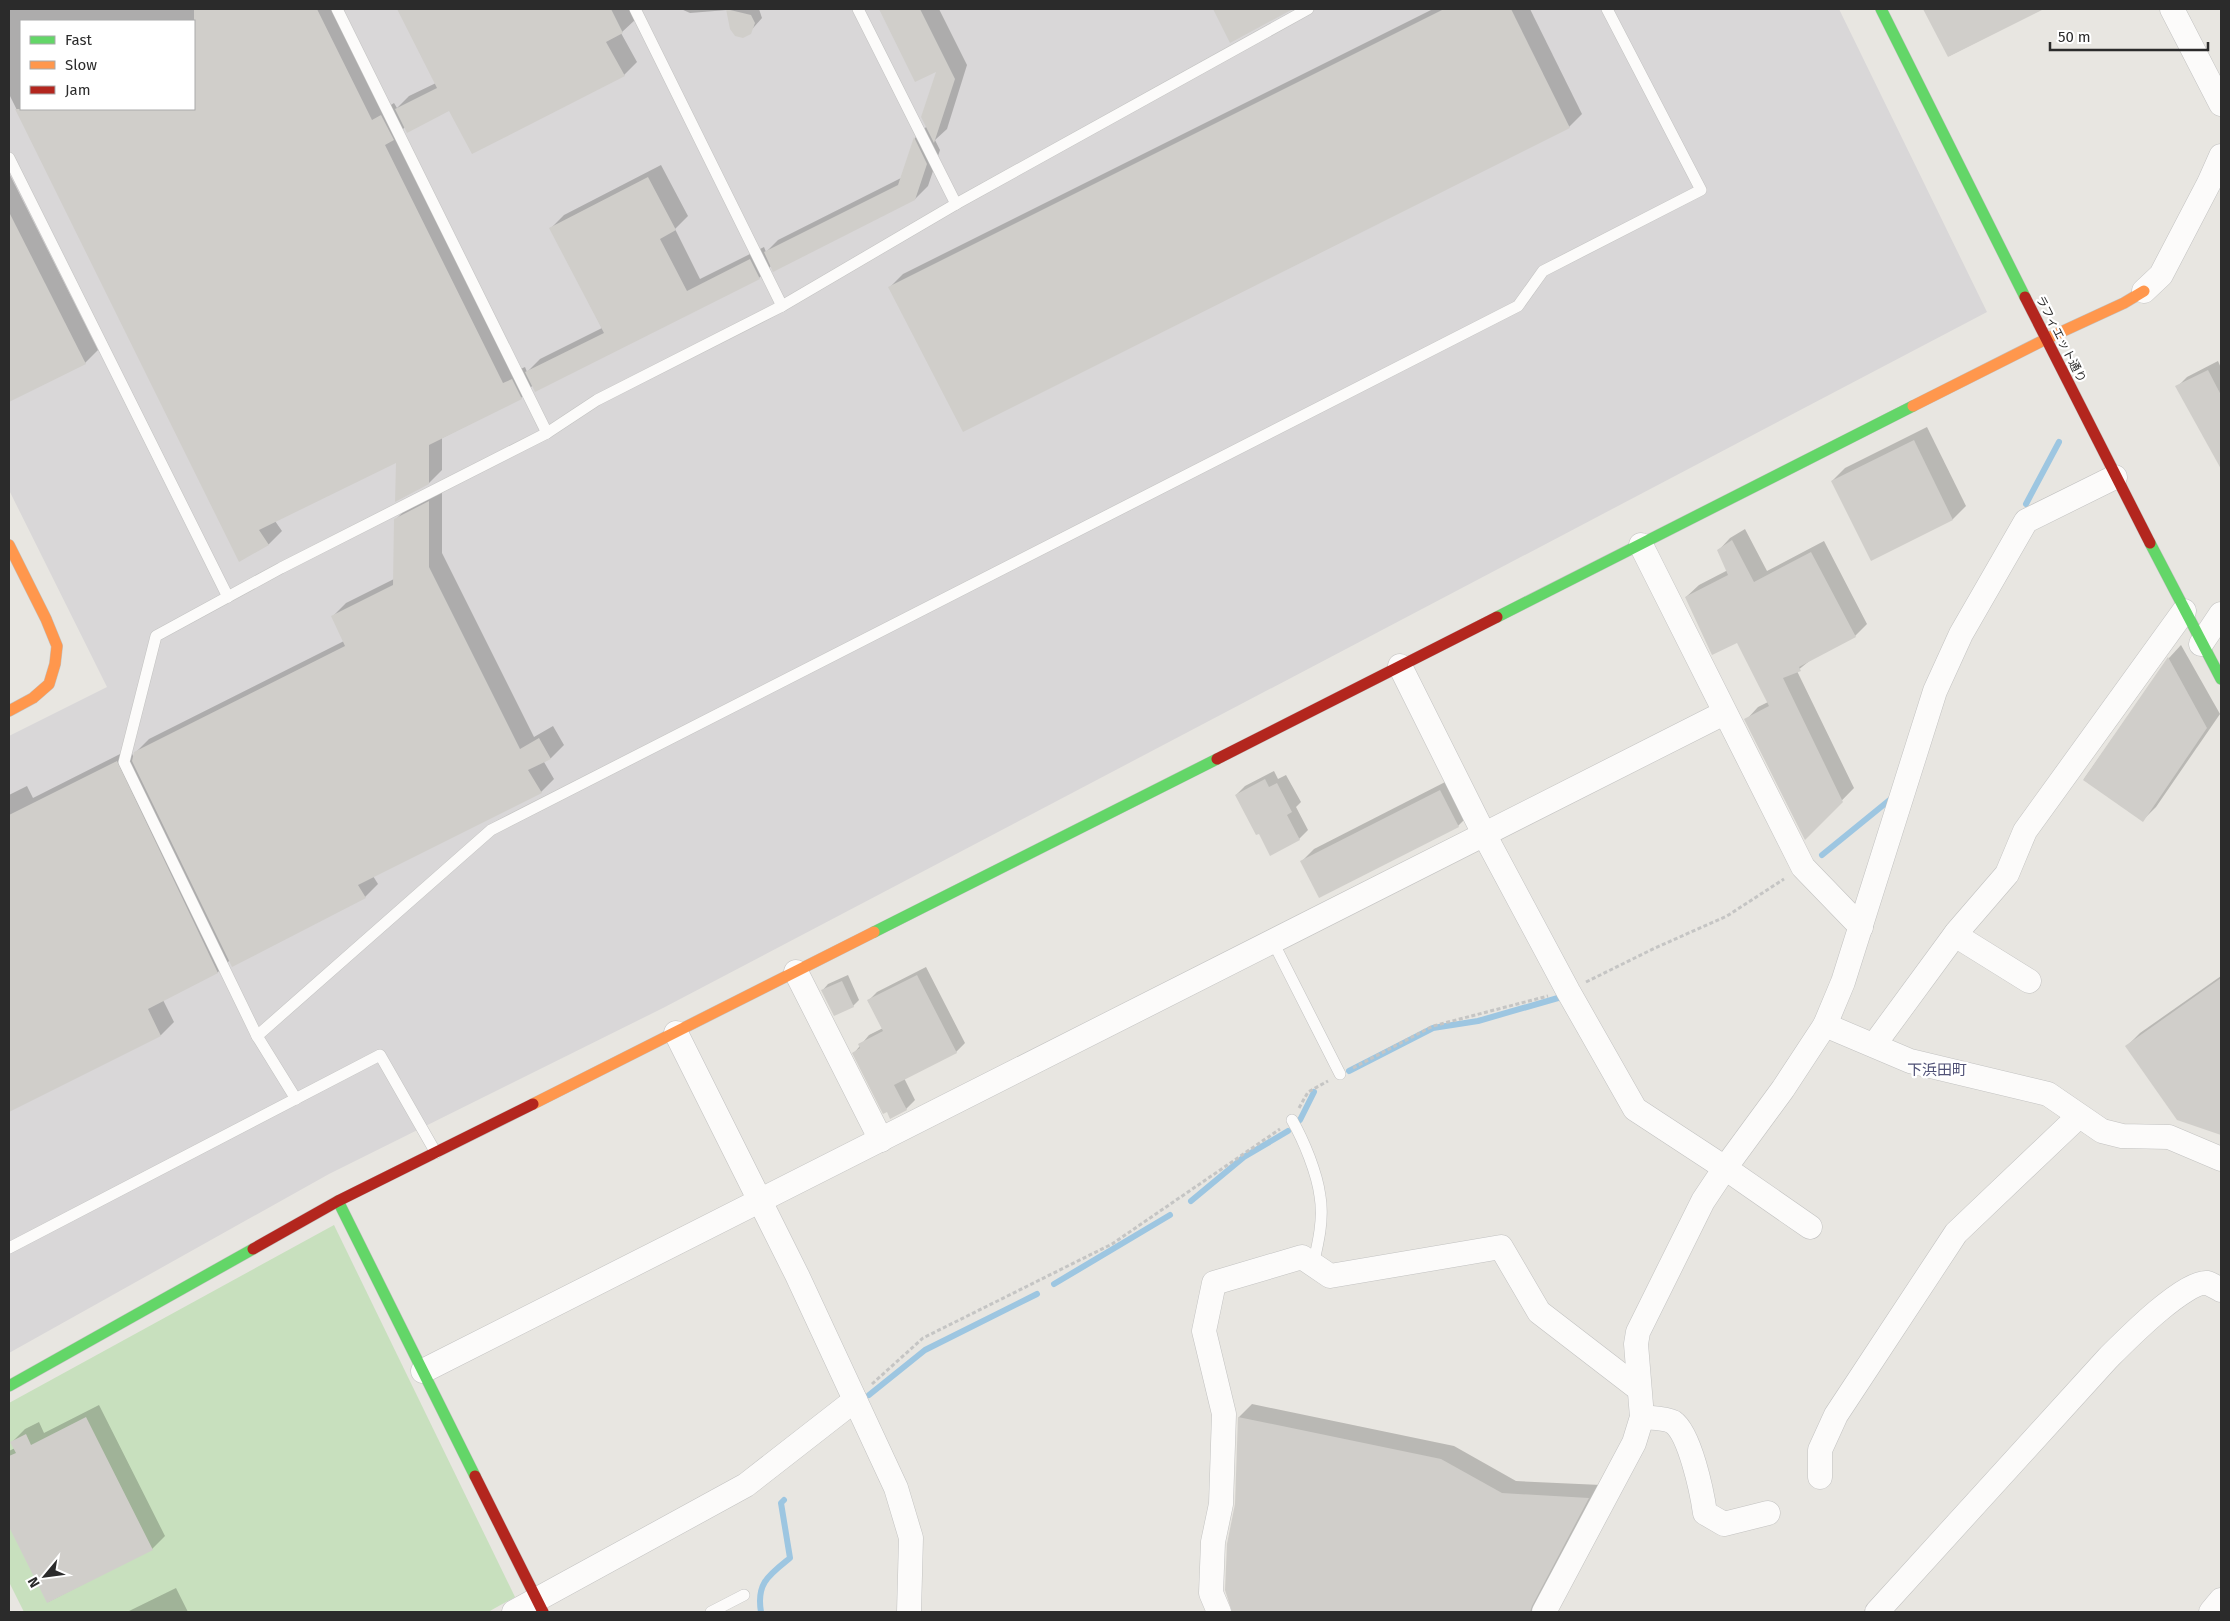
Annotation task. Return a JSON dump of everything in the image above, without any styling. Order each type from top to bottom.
[{"type":"street","name":"ラフィエット通り","points":[[1881,9],[2115,477],[2221,679]]},
{"type":"street","points":[[2172,9],[2221,104]]},
{"type":"street","points":[[9,1386],[338,1201],[676,1033],[2046,339],[2124,303],[2144,291],[2161,275],[2221,156]]},
{"type":"street","points":[[1544,1612],[1634,1443],[1642,1417],[1636,1344],[1638,1332],[1703,1200],[1783,1089],[1824,1025],[1843,982],[1935,691],[1961,634],[2026,521],[2115,477]]},
{"type":"street","points":[[9,545],[46,619],[57,646],[55,664],[49,684],[34,698],[9,711]]},
{"type":"street","points":[[1641,545],[1724,714],[1803,867],[1861,927]]},
{"type":"street","points":[[1874,1045],[1955,935],[2007,874],[2025,831],[2184,611]]},
{"type":"street","points":[[2202,644],[2221,614]]},
{"type":"street","points":[[1400,666],[1484,834],[1568,991],[1635,1109],[1810,1227]]},
{"type":"street","points":[[423,1371],[1724,714]]},
{"type":"street","points":[[1955,935],[2029,981]]},
{"type":"street","points":[[796,972],[881,1140]]},
{"type":"street","points":[[1824,1025],[1910,1060],[2048,1094],[2102,1131],[2122,1136],[2169,1137],[2221,1159]]},
{"type":"street","points":[[676,1033],[760,1201],[896,1488],[911,1538],[909,1612]]},
{"type":"street","points":[[1820,1477],[1820,1450],[1836,1415],[1956,1233],[2079,1116]]},
{"type":"street","points":[[338,1201],[540,1606]]},
{"type":"street","points":[[1219,1612],[1211,1593],[1213,1542],[1221,1504],[1224,1414],[1204,1331],[1214,1283],[1302,1258],[1330,1276],[1501,1247],[1539,1312],[1639,1389]]},
{"type":"street","points":[[1877,1612],[2108,1358],[2139,1327],[2188,1288],[2206,1283],[2221,1290]]},
{"type":"street","points":[[514,1612],[540,1606],[746,1485],[855,1400]]},
{"type":"street","points":[[1642,1417],[1672,1421],[1683,1432],[1702,1487],[1705,1513],[1724,1524],[1768,1513]]},
{"type":"street","points":[[2211,1612],[2221,1600]]},
{"type":"lane","points":[[337,9],[547,434]]},
{"type":"lane","points":[[636,9],[782,306]]},
{"type":"lane","points":[[858,9],[956,204]]},
{"type":"lane","points":[[296,1099],[257,1036],[124,762],[156,636],[228,597],[547,434],[597,400],[782,306],[956,204],[1308,9]]},
{"type":"lane","points":[[257,1036],[491,830],[1518,306],[1543,271],[1702,190],[1607,9]]},
{"type":"lane","points":[[9,158],[228,597]]},
{"type":"lane","points":[[1272,942],[1340,1074]]},
{"type":"lane","points":[[9,1248],[380,1055],[436,1152]]},
{"type":"lane","points":[[1292,1120],[1302,1138],[1321,1197],[1320,1238],[1313,1265]]},
{"type":"lane","points":[[711,1612],[744,1595]]},
{"type":"path","points":[[855,1400],[923,1338],[1112,1244],[1292,1120],[1308,1092],[1340,1074],[1434,1026],[1568,991],[1655,948],[1727,916],[1803,867]]},
{"type":"shaded area","points":[[9,9],[1839,9],[1987,312],[663,1008],[329,1174],[9,1353],[9,736],[107,687],[9,490]]},
{"type":"green space","points":[[334,1225],[515,1597],[488,1612],[24,1612],[9,1582],[9,1403]]},
{"type":"building","points":[[194,9],[317,9],[372,120],[381,115],[394,140],[385,145],[503,383],[512,379],[522,399],[429,445],[429,484],[395,502],[396,463],[259,530],[269,545],[239,562],[15,109],[195,110]]},
{"type":"building","points":[[397,9],[611,9],[623,33],[606,42],[625,76],[472,154],[449,111],[407,133],[395,109],[437,88]]},
{"type":"building","points":[[726,9],[751,15],[755,23],[751,34],[743,38],[735,36],[730,29]]},
{"type":"building","points":[[879,9],[920,9],[955,79],[934,143],[921,117],[936,72],[915,82]]},
{"type":"building","points":[[1213,9],[1293,9],[1230,43]]},
{"type":"building","points":[[1444,9],[1511,9],[1570,128],[963,432],[888,287]]},
{"type":"building","points":[[1923,9],[2044,9],[1948,57]]},
{"type":"building","points":[[914,137],[927,164],[915,200],[773,272],[764,252],[898,185]]},
{"type":"building","points":[[648,177],[676,230],[660,239],[687,291],[750,259],[760,279],[535,392],[525,372],[604,333],[549,228]]},
{"type":"building","points":[[9,212],[86,364],[9,402]]},
{"type":"building","points":[[2208,370],[2221,395],[2221,469],[2175,386]]},
{"type":"building","points":[[1914,440],[1953,520],[1871,561],[1831,481]]},
{"type":"building","points":[[429,501],[429,567],[520,749],[539,738],[551,759],[528,770],[542,793],[358,885],[366,898],[232,967],[132,761],[134,752],[345,646],[331,616],[393,585],[394,519]]},
{"type":"building","points":[[1732,540],[1754,582],[1811,552],[1856,637],[1799,667],[1801,671],[1783,678],[1843,802],[1805,840],[1744,719],[1769,706],[1737,643],[1712,655],[1685,597],[1728,575],[1717,550]]},
{"type":"building","points":[[2168,657],[2207,728],[2143,822],[2083,780]]},
{"type":"building","points":[[117,761],[218,973],[148,1009],[161,1036],[9,1112],[9,815]]},
{"type":"building","points":[[1265,779],[1269,787],[1277,783],[1292,812],[1287,815],[1300,840],[1270,856],[1259,834],[1256,835],[1235,795]]},
{"type":"building","points":[[1440,790],[1459,827],[1319,898],[1300,861]]},
{"type":"building","points":[[917,975],[957,1053],[894,1085],[907,1110],[890,1119],[887,1112],[883,1114],[852,1053],[860,1048],[858,1044],[883,1031],[867,1000]]},
{"type":"building","points":[[2221,978],[2221,1135],[2177,1120],[2125,1046]]},
{"type":"building","points":[[842,981],[854,1007],[834,1016],[821,990]]},
{"type":"building","points":[[86,1417],[153,1550],[47,1603],[9,1527],[9,1456],[16,1453],[10,1442],[26,1434],[31,1445]]},
{"type":"building","points":[[1238,1417],[1441,1459],[1502,1493],[1589,1498],[1530,1612],[1232,1612],[1225,1590],[1227,1544],[1235,1504]]},
{"type":"waterway","points":[[2026,504],[2059,442]]},
{"type":"waterway","points":[[1822,855],[1892,798]]},
{"type":"waterway","points":[[1349,1071],[1433,1028],[1478,1021],[1558,998]]},
{"type":"waterway","points":[[1300,1120],[1314,1092]]},
{"type":"waterway","points":[[1191,1201],[1244,1157],[1288,1131]]},
{"type":"waterway","points":[[1054,1284],[1170,1215]]},
{"type":"waterway","points":[[869,1395],[925,1350],[1037,1294]]},
{"type":"waterway","points":[[761,1612],[760,1594],[762,1587],[770,1575],[790,1558],[781,1503],[784,1500]]},
{"type":"traffic: fast","points":[[1881,9],[2025,297]]},
{"type":"traffic: fast","points":[[1497,617],[1913,406]]},
{"type":"traffic: fast","points":[[2150,543],[2221,679]]},
{"type":"traffic: fast","points":[[874,932],[1217,759]]},
{"type":"traffic: fast","points":[[338,1201],[475,1476]]},
{"type":"traffic: fast","points":[[9,1386],[253,1249]]},
{"type":"traffic: slow","points":[[1913,406],[2046,339],[2124,303],[2144,291]]},
{"type":"traffic: slow","points":[[9,545],[46,619],[57,646],[55,664],[49,684],[33,698],[9,711]]},
{"type":"traffic: slow","points":[[533,1104],[874,932]]},
{"type":"traffic: jam","points":[[2025,297],[2150,543]]},
{"type":"traffic: jam","points":[[1217,759],[1497,617]]},
{"type":"traffic: jam","points":[[253,1249],[338,1201],[533,1104]]},
{"type":"traffic: jam","points":[[475,1476],[543,1612]]},
{"type":"district","name":"下浜田町","points":[[1937,1070]]}]
